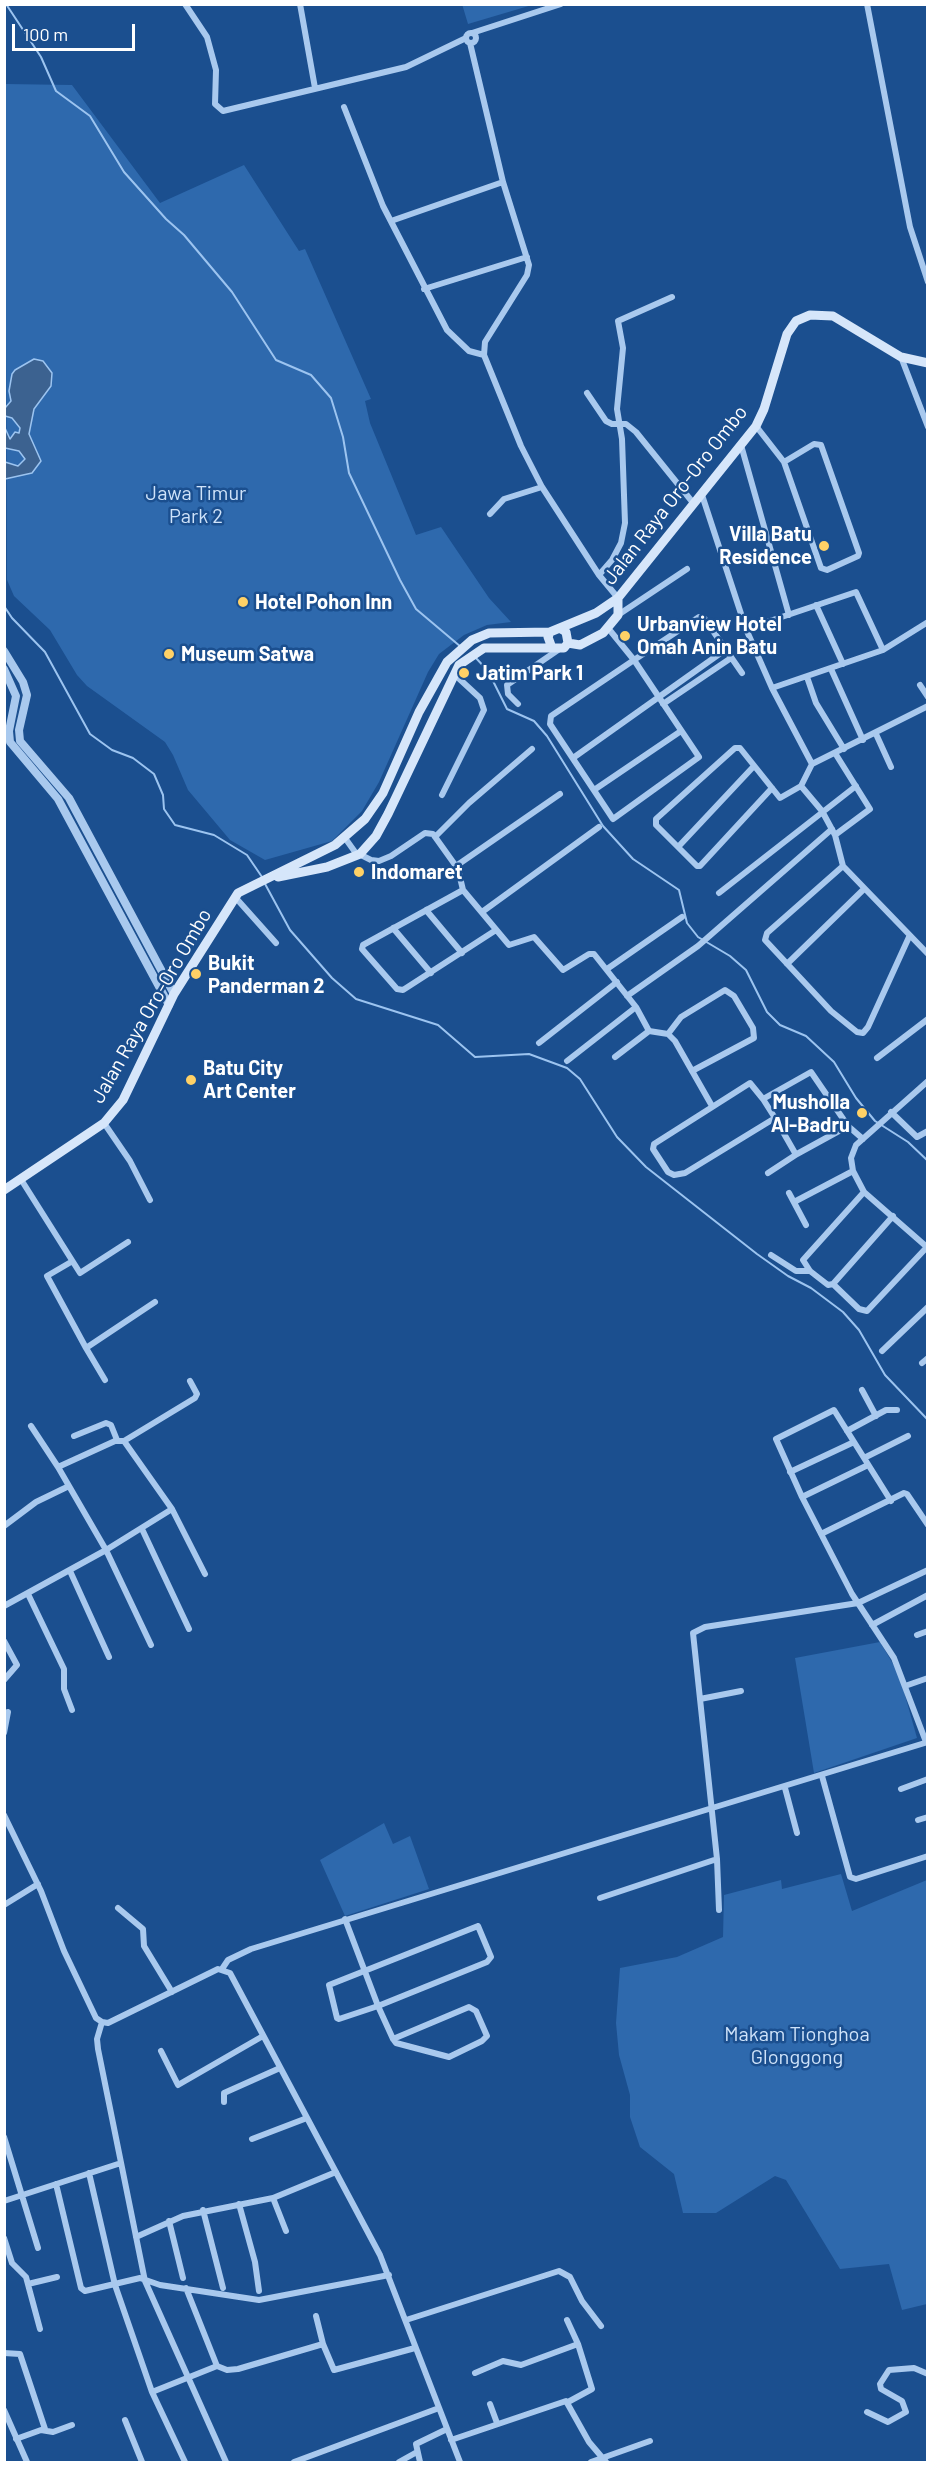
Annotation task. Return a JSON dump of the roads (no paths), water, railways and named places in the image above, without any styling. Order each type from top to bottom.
[{"type":"main road","name":"Jalan Raya Oro-Oro Ombo","points":[[561,629],[604,608],[618,598],[741,446],[756,426],[764,409],[786,334],[791,326],[803,318],[819,314],[833,316],[901,357],[927,363]]},
{"type":"main road","points":[[360,855],[376,836],[388,814],[457,667],[476,651],[484,648],[555,649],[568,643],[580,645],[597,638],[618,615],[618,598]]},
{"type":"main road","points":[[555,649],[548,637],[550,632],[561,629],[566,632],[568,643]]},
{"type":"main road","name":"Jalan Raya Oro-Oro Ombo","points":[[4,1190],[22,1181],[104,1123],[123,1100],[174,994],[235,897],[345,838],[365,819],[383,793],[419,712],[447,662],[472,640],[497,631],[550,632]]},
{"type":"main road","name":"Jalan Raya Oro-Oro Ombo","points":[[264,880],[327,867],[360,855]]},
{"type":"street","points":[[185,4],[201,27],[212,54],[216,70],[214,95],[219,109],[223,111],[406,67],[476,38],[472,33],[561,4]]},
{"type":"street","points":[[300,4],[315,88]]},
{"type":"street","points":[[867,4],[910,227],[927,282]]},
{"type":"street","points":[[468,41],[503,182],[527,257],[528,275],[488,336],[484,355],[521,446],[542,487],[599,575],[618,598]]},
{"type":"street","points":[[344,107],[391,221],[424,289],[454,339],[469,351],[484,355]]},
{"type":"street","points":[[391,221],[503,182]]},
{"type":"street","points":[[424,289],[527,257]]},
{"type":"street","points":[[599,575],[612,560],[624,535],[617,397],[623,348],[618,321],[672,297]]},
{"type":"street","points":[[901,357],[927,427]]},
{"type":"street","points":[[587,393],[606,421],[612,424],[620,423],[636,432],[695,505]]},
{"type":"street","points":[[756,426],[784,462],[821,568],[827,570],[859,555],[820,445],[814,444],[784,462]]},
{"type":"street","points":[[741,446],[789,615]]},
{"type":"street","points":[[490,514],[504,499],[542,487]]},
{"type":"street","points":[[702,495],[746,629],[772,688],[812,765]]},
{"type":"street","points":[[618,615],[687,569]]},
{"type":"street","points":[[746,629],[856,592],[883,650]]},
{"type":"street","points":[[816,605],[843,664]]},
{"type":"street","points":[[608,628],[634,660],[699,757],[613,819],[550,724],[551,716],[634,660],[699,617],[704,618],[742,673]]},
{"type":"street","points":[[772,688],[883,650],[904,639],[927,622]]},
{"type":"street","points":[[518,704],[508,694],[507,685],[555,649]]},
{"type":"street","points":[[573,758],[725,650]]},
{"type":"street","points":[[4,651],[23,682],[27,695],[19,730],[20,741],[62,795],[174,994]]},
{"type":"street","points":[[663,704],[731,658]]},
{"type":"street","points":[[4,669],[16,696],[9,730],[10,742],[62,795],[169,1005]]},
{"type":"street","points":[[831,669],[863,740]]},
{"type":"street","points":[[442,795],[484,710],[480,698],[454,674]]},
{"type":"street","points":[[807,677],[816,703],[844,749]]},
{"type":"street","points":[[920,685],[927,697]]},
{"type":"street","points":[[772,789],[700,866],[697,866],[655,822],[735,748],[740,748],[772,789],[782,798],[801,786],[812,765],[927,706]]},
{"type":"street","points":[[594,790],[681,731]]},
{"type":"street","points":[[876,734],[891,767]]},
{"type":"street","points":[[435,837],[469,803],[532,749]]},
{"type":"street","points":[[627,996],[708,938],[834,832],[870,809],[835,753]]},
{"type":"street","points":[[679,846],[754,766]]},
{"type":"street","points":[[801,786],[822,811],[834,832],[843,866],[927,954]]},
{"type":"street","points":[[718,893],[856,786]]},
{"type":"street","points":[[456,867],[560,794]]},
{"type":"street","points":[[482,912],[599,827]]},
{"type":"street","points":[[345,838],[351,849],[360,855],[371,860],[382,860],[425,832],[431,832],[456,867],[463,890],[511,945],[534,937],[561,969],[593,953],[636,1007],[649,1031]]},
{"type":"street","points":[[843,866],[767,933],[765,940],[786,964],[831,1011],[857,1032],[863,1033],[876,1013],[909,937]]},
{"type":"street","points":[[786,964],[864,889]]},
{"type":"street","points":[[463,890],[363,945],[363,951],[400,990],[410,988],[496,930]]},
{"type":"street","points":[[235,897],[276,943]]},
{"type":"street","points":[[426,910],[462,953]]},
{"type":"street","points":[[607,969],[682,917]]},
{"type":"street","points":[[393,928],[431,974]]},
{"type":"street","points":[[539,1043],[617,982]]},
{"type":"street","points":[[668,1034],[681,1017],[725,990],[734,996],[753,1028],[754,1038],[692,1071]]},
{"type":"street","points":[[567,1061],[636,1007]]},
{"type":"street","points":[[877,1058],[927,1019]]},
{"type":"street","points":[[615,1057],[649,1031],[668,1034],[675,1041],[712,1106]]},
{"type":"street","points":[[763,1100],[811,1072],[848,1126],[863,1139]]},
{"type":"street","points":[[864,1192],[803,1260],[810,1271],[824,1282],[833,1284],[859,1309],[867,1311],[927,1248],[864,1192],[853,1170],[852,1151],[891,1112],[927,1081]]},
{"type":"street","points":[[775,1118],[693,1170],[671,1174],[652,1149],[653,1145],[750,1083],[775,1118],[797,1154]]},
{"type":"street","points":[[891,1112],[917,1137],[927,1131]]},
{"type":"street","points":[[104,1123],[130,1161],[150,1200]]},
{"type":"street","points":[[768,1173],[848,1126]]},
{"type":"street","points":[[794,1202],[853,1170]]},
{"type":"street","points":[[22,1181],[71,1262],[82,1273],[128,1242]]},
{"type":"street","points":[[789,1193],[806,1225]]},
{"type":"street","points":[[833,1284],[893,1216]]},
{"type":"street","points":[[771,1255],[796,1271],[810,1271]]},
{"type":"street","points":[[71,1262],[47,1276],[105,1380]]},
{"type":"street","points":[[86,1348],[155,1302]]},
{"type":"street","points":[[882,1351],[927,1306]]},
{"type":"street","points":[[58,1467],[121,1441],[195,1398],[197,1394],[190,1381]]},
{"type":"street","points":[[862,1390],[876,1416]]},
{"type":"street","points":[[847,1431],[891,1409],[897,1410]]},
{"type":"street","points":[[4,1815],[38,1884],[64,1951],[96,2018],[108,2023],[222,1969],[228,1960],[251,1949],[712,1808],[785,1788],[927,1742],[892,1653],[858,1604],[802,1497],[776,1439],[832,1410],[836,1412],[891,1501]]},
{"type":"street","points":[[74,1436],[106,1423],[111,1425],[171,1509],[205,1574]]},
{"type":"street","points":[[31,1426],[58,1467],[106,1550],[151,1645]]},
{"type":"street","points":[[802,1497],[908,1436]]},
{"type":"street","points":[[790,1472],[854,1442]]},
{"type":"street","points":[[4,1526],[36,1502],[69,1486]]},
{"type":"street","points":[[821,1534],[907,1494],[927,1525]]},
{"type":"street","points":[[4,1606],[106,1550],[171,1509]]},
{"type":"street","points":[[142,1528],[189,1629]]},
{"type":"street","points":[[70,1570],[109,1657]]},
{"type":"street","points":[[719,1910],[717,1858],[693,1634],[697,1629],[858,1604],[927,1570]]},
{"type":"street","points":[[28,1594],[63,1667],[63,1689],[72,1710]]},
{"type":"street","points":[[872,1625],[927,1595]]},
{"type":"street","points":[[916,1635],[927,1631]]},
{"type":"street","points":[[4,1641],[17,1665],[4,1680]]},
{"type":"street","points":[[905,1686],[927,1678]]},
{"type":"street","points":[[700,1699],[741,1691]]},
{"type":"street","points":[[4,1733],[8,1712]]},
{"type":"street","points":[[822,1776],[850,1877],[856,1879],[927,1856]]},
{"type":"street","points":[[901,1789],[927,1779]]},
{"type":"street","points":[[785,1788],[797,1833]]},
{"type":"street","points":[[918,1820],[927,1816]]},
{"type":"street","points":[[600,1898],[717,1858]]},
{"type":"street","points":[[4,1905],[38,1884]]},
{"type":"street","points":[[118,1908],[143,1929],[144,1946],[172,1992]]},
{"type":"street","points":[[345,1919],[378,2006],[393,2039],[399,2044],[449,2057],[482,2041],[487,2036],[476,2011],[469,2007],[393,2039]]},
{"type":"street","points":[[478,1926],[491,1957],[487,1962],[378,2006],[336,2018],[328,1987],[365,1970],[478,1926]]},
{"type":"street","points":[[222,1969],[230,1973],[388,2275],[460,2463]]},
{"type":"street","points":[[102,2022],[97,2039],[98,2049],[145,2281],[226,2463]]},
{"type":"street","points":[[161,2051],[178,2085],[263,2036]]},
{"type":"street","points":[[224,2102],[224,2093],[280,2068]]},
{"type":"street","points":[[252,2139],[307,2118]]},
{"type":"street","points":[[4,2137],[38,2248]]},
{"type":"street","points":[[4,2201],[121,2163]]},
{"type":"street","points":[[136,2237],[169,2221],[203,2210],[273,2198],[336,2172]]},
{"type":"street","points":[[89,2174],[115,2285],[152,2392],[185,2463]]},
{"type":"street","points":[[56,2184],[83,2290],[115,2285],[137,2278],[260,2300],[388,2275]]},
{"type":"street","points":[[273,2198],[286,2232]]},
{"type":"street","points":[[238,2204],[255,2262],[259,2292]]},
{"type":"street","points":[[203,2210],[222,2289]]},
{"type":"street","points":[[169,2221],[183,2278]]},
{"type":"street","points":[[4,2238],[12,2263],[24,2273],[40,2329]]},
{"type":"street","points":[[406,2320],[559,2271],[570,2277],[582,2301],[601,2326]]},
{"type":"street","points":[[28,2284],[57,2277]]},
{"type":"street","points":[[186,2288],[217,2366]]},
{"type":"street","points":[[316,2316],[323,2344],[334,2370],[415,2348]]},
{"type":"street","points":[[450,2440],[568,2402],[592,2389],[578,2344],[567,2320]]},
{"type":"street","points":[[152,2392],[217,2366],[227,2370],[238,2369],[323,2344]]},
{"type":"street","points":[[475,2373],[503,2361],[521,2365],[578,2344]]},
{"type":"street","points":[[4,2353],[20,2354],[45,2429]]},
{"type":"street","points":[[867,2412],[888,2422],[906,2412],[902,2401],[881,2389],[880,2384],[889,2370],[914,2368],[927,2374]]},
{"type":"street","points":[[568,2402],[585,2436],[604,2460]]},
{"type":"street","points":[[490,2404],[497,2423]]},
{"type":"street","points":[[294,2463],[439,2408]]},
{"type":"street","points":[[4,2410],[27,2463]]},
{"type":"street","points":[[124,2420],[142,2463]]},
{"type":"street","points":[[16,2439],[45,2429],[53,2432],[72,2425]]},
{"type":"street","points":[[420,2463],[416,2445],[447,2429]]},
{"type":"street","points":[[591,2463],[650,2441]]},
{"type":"street","points":[[399,2463],[417,2452]]},
{"type":"waterway","points":[[6,4],[41,57],[56,91],[90,116],[124,172],[166,219],[184,235],[232,292],[276,360],[311,375],[331,398],[343,437],[349,473],[400,580],[416,609],[461,647]]},
{"type":"waterway","points":[[4,606],[12,618],[45,652],[90,734],[112,750],[133,758],[154,774],[163,795],[164,809],[175,825],[214,835],[247,855],[262,877]]},
{"type":"waterway","points":[[475,657],[488,671],[507,709],[534,721],[547,736],[603,826],[633,859],[679,890],[687,923],[698,937],[730,956],[746,970],[767,1012],[780,1025],[806,1036],[834,1062],[856,1098],[875,1121],[908,1142],[928,1161]]},
{"type":"waterway","points":[[264,882],[290,930],[332,978],[356,999],[438,1025],[475,1057],[529,1054],[567,1068],[580,1079],[617,1137],[646,1167],[757,1254],[788,1276],[811,1288],[843,1312],[859,1330],[885,1375],[928,1420]]},
{"type":"place","name":"Villa Batu Residence","points":[[824,546]]},
{"type":"place","name":"Hotel Pohon Inn","points":[[243,602]]},
{"type":"place","name":"Urbanview Hotel Omah Anin Batu","points":[[625,636]]},
{"type":"place","name":"Museum Satwa","points":[[169,654]]},
{"type":"place","name":"Jatim Park 1","points":[[464,673]]},
{"type":"place","name":"Indomaret","points":[[359,872]]},
{"type":"place","name":"Bukit Panderman 2","points":[[196,974]]},
{"type":"place","name":"Batu City Art Center","points":[[191,1080]]},
{"type":"place","name":"Musholla Al-Badru","points":[[862,1113]]},
{"type":"park label","name":"Jawa Timur Park 2","points":[[196,504]]},
{"type":"park label","name":"Makam Tionghoa Glonggong","points":[[797,2046]]}]
